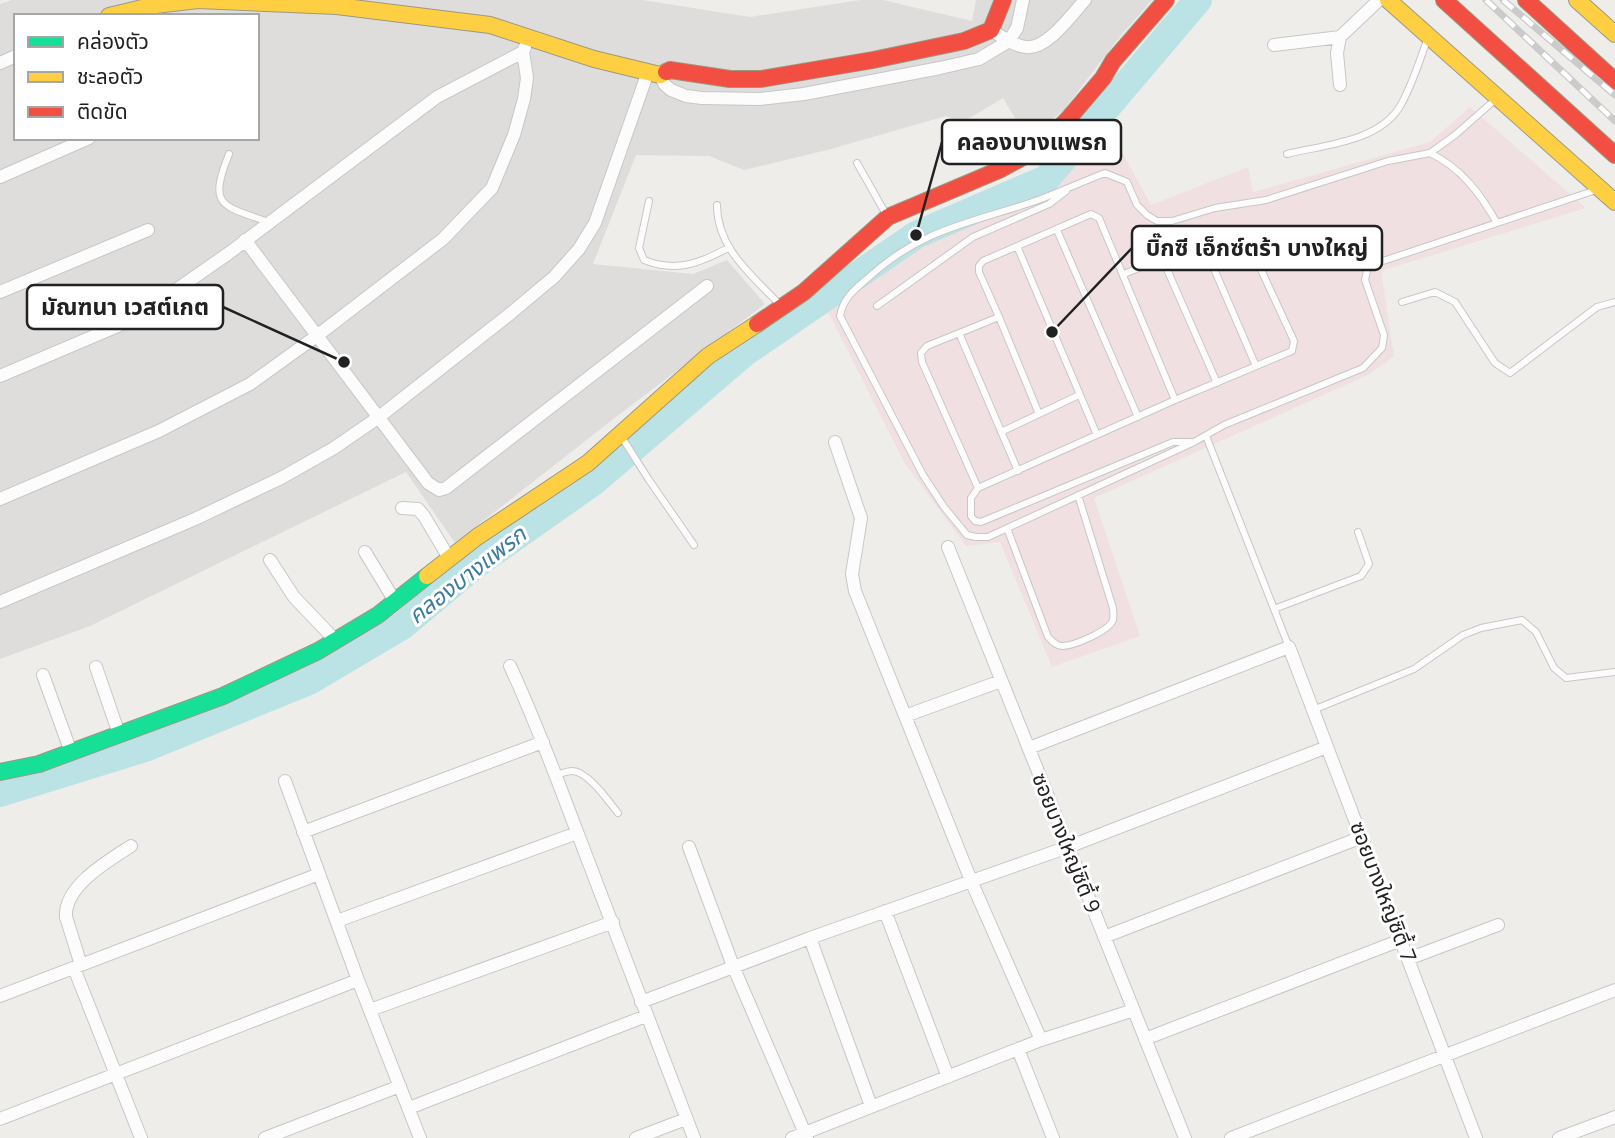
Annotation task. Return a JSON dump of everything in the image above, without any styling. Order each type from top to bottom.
[{"type":"main road","points":[[123,14],[198,0],[337,6],[490,25],[526,45],[654,74],[670,70],[730,79],[761,79],[873,60],[964,40],[991,30],[1003,0]]},
{"type":"main road","points":[[0,772],[38,764],[223,696],[336,641],[396,603],[477,537],[623,439],[708,356],[820,279],[888,217],[999,170],[1038,149],[1068,119],[1166,0]]},
{"type":"main road","points":[[1388,0],[1615,202]]},
{"type":"main road","points":[[1444,0],[1615,155]]},
{"type":"main road","points":[[1526,0],[1615,81]]},
{"type":"main road","points":[[1577,0],[1615,34]]},
{"type":"street","points":[[0,602],[195,519],[281,478],[334,448],[379,417],[511,313],[554,277],[579,249],[595,223],[654,74],[671,90],[686,96],[760,99],[804,94],[979,59],[1009,41],[1017,29],[1023,0]]},
{"type":"street","points":[[991,30],[1026,47],[1039,45],[1051,37],[1085,0]]},
{"type":"street","points":[[1340,85],[1337,53],[1340,37],[1379,0]]},
{"type":"street","points":[[1274,45],[1340,37]]},
{"type":"street","points":[[0,376],[120,325],[191,281],[437,97],[526,45],[527,78],[524,99],[492,188],[443,239],[250,384],[159,431],[0,499]]},
{"type":"street","points":[[0,177],[84,140]]},
{"type":"street","points":[[0,292],[148,230]]},
{"type":"street","points":[[245,240],[428,484],[439,490],[446,488],[707,286]]},
{"type":"street","points":[[835,442],[861,518],[852,574],[855,591],[972,883],[1041,1040]]},
{"type":"street","points":[[402,508],[418,509],[449,558]]},
{"type":"street","name":"ซอยบางใหญ่ซิตี้ 9","points":[[948,547],[1185,1138]]},
{"type":"street","points":[[365,552],[396,603]]},
{"type":"street","points":[[270,560],[295,597],[336,641]]},
{"type":"street","points":[[1029,748],[1289,647]]},
{"type":"street","name":"ซอยบางใหญ่ซิตี้ 7","points":[[1289,647],[1476,1138]]},
{"type":"street","points":[[510,666],[543,742],[694,1138]]},
{"type":"street","points":[[96,667],[119,734]]},
{"type":"street","points":[[43,675],[71,752]]},
{"type":"street","points":[[905,716],[1001,681]]},
{"type":"street","points":[[303,832],[543,742]]},
{"type":"street","points":[[641,1002],[885,911],[972,883],[1327,747]]},
{"type":"street","points":[[285,781],[358,980],[420,1138]]},
{"type":"street","points":[[337,921],[577,833]]},
{"type":"street","points":[[1104,937],[1362,837]]},
{"type":"street","points":[[131,846],[87,878],[73,894],[65,909],[78,967],[115,1074],[141,1138]]},
{"type":"street","points":[[689,847],[801,1136],[1041,1040],[1133,1010]]},
{"type":"street","points":[[0,996],[319,874]]},
{"type":"street","points":[[885,911],[948,1077]]},
{"type":"street","points":[[370,1010],[613,922]]},
{"type":"street","points":[[1408,959],[1498,925]]},
{"type":"street","points":[[810,938],[871,1106]]},
{"type":"street","points":[[1145,1040],[1401,940]]},
{"type":"street","points":[[0,1119],[358,980]]},
{"type":"street","points":[[1231,1138],[1615,990]]},
{"type":"street","points":[[409,1108],[646,1016]]},
{"type":"street","points":[[1018,1049],[1053,1138]]},
{"type":"street","points":[[265,1138],[400,1086]]},
{"type":"street","points":[[1559,1138],[1615,1117]]},
{"type":"street","points":[[636,1138],[686,1119]]},
{"type":"lane","points":[[1287,154],[1359,137],[1383,126],[1398,108],[1429,36]]},
{"type":"lane","points":[[1498,97],[1430,153],[1388,161],[1266,200],[1215,208],[1172,221],[1157,221],[1146,215],[1137,205],[1127,182],[1118,176],[1105,173],[1039,199],[964,221],[928,236],[887,260],[850,294],[842,305],[841,316],[916,464],[944,507],[967,535],[988,537],[1194,442],[1224,425],[1363,368],[1382,348],[1384,335],[1365,280],[1368,266],[1600,189]]},
{"type":"lane","points":[[1430,153],[1444,160],[1468,180],[1497,223]]},
{"type":"lane","points":[[229,154],[218,181],[221,197],[237,213],[268,222]]},
{"type":"lane","points":[[857,163],[888,217]]},
{"type":"lane","points":[[877,306],[973,237],[1049,204],[1074,185]]},
{"type":"lane","points":[[649,201],[639,248],[644,260],[682,267],[697,264],[728,248]]},
{"type":"lane","points":[[717,205],[717,221],[728,248],[782,307]]},
{"type":"lane","points":[[1039,414],[979,272],[979,266],[983,261],[1091,214],[1098,218],[1124,274],[1175,400]]},
{"type":"lane","points":[[1057,230],[1138,417]]},
{"type":"lane","points":[[1124,274],[1231,230],[1239,231],[1245,235],[1294,341],[1292,351],[978,488],[971,498],[971,516],[975,521],[982,522],[1172,442],[1194,442]]},
{"type":"lane","points":[[1202,241],[1256,366]]},
{"type":"lane","points":[[1017,246],[1097,435]]},
{"type":"lane","points":[[1162,258],[1217,383]]},
{"type":"lane","points":[[1402,302],[1435,292],[1455,302],[1494,363],[1510,373],[1597,307],[1615,302]]},
{"type":"lane","points":[[978,488],[922,362],[921,353],[928,346],[999,317]]},
{"type":"lane","points":[[959,333],[1018,471]]},
{"type":"lane","points":[[1001,432],[1079,396]]},
{"type":"lane","points":[[1206,436],[1289,647]]},
{"type":"lane","points":[[623,439],[694,545]]},
{"type":"lane","points":[[1007,528],[1048,637],[1054,644],[1062,646],[1088,639],[1113,620],[1113,608],[1078,495]]},
{"type":"lane","points":[[1274,609],[1361,576],[1369,564],[1358,532]]},
{"type":"lane","points":[[1313,710],[1414,669],[1464,635],[1481,628],[1522,620],[1536,632],[1554,668],[1566,678],[1615,672]]},
{"type":"lane","points":[[555,775],[579,772],[588,778],[618,813]]},
{"type":"shaded area","points":[[12,0],[642,0],[750,17],[860,0],[883,0],[972,21],[976,0],[1152,0],[1118,39],[1063,111],[1027,138],[1003,98],[963,122],[946,116],[831,149],[744,170],[709,156],[636,155],[593,264],[693,274],[727,260],[765,304],[455,543],[406,472],[90,626],[0,659],[0,4]]},
{"type":"shaded area","points":[[1470,107],[1586,208],[1381,271],[1394,356],[1370,374],[1094,498],[1140,636],[1052,667],[1000,542],[966,546],[904,462],[828,312],[884,253],[1051,183],[1105,121],[1151,205],[1248,167],[1253,192],[1430,142]]},
{"type":"waterway","name":"คลองบางแพรก","points":[[0,793],[145,748],[309,681],[402,626],[475,565],[593,482],[744,353],[916,235],[1046,179],[1198,0]]},
{"type":"railway","points":[[1486,0],[1615,121]]},
{"type":"railway","points":[[1503,0],[1615,95]]},
{"type":"traffic: fast","points":[[0,772],[39,764],[223,696],[318,651],[378,615],[427,576]]},
{"type":"traffic: slow","points":[[117,14],[155,5],[198,0],[337,6],[490,25],[594,59],[660,75],[666,72]]},
{"type":"traffic: slow","points":[[1388,0],[1615,202]]},
{"type":"traffic: slow","points":[[1577,0],[1615,34]]},
{"type":"traffic: slow","points":[[427,576],[477,537],[588,463],[708,356],[757,324]]},
{"type":"traffic: jam","points":[[666,72],[670,70],[730,79],[761,79],[964,41],[991,30],[1003,0]]},
{"type":"traffic: jam","points":[[757,324],[804,292],[888,217],[999,170],[1038,149],[1068,119],[1103,78],[1113,61],[1166,0]]},
{"type":"traffic: jam","points":[[1444,0],[1615,155]]},
{"type":"traffic: jam","points":[[1526,0],[1615,81]]},
{"type":"place","name":"คลองบางแพรก","points":[[916,235]]},
{"type":"place","name":"บิ๊กซี เอ็กซ์ตร้า บางใหญ่","points":[[1052,332]]},
{"type":"place","name":"มัณฑนา เวสต์เกต","points":[[344,362]]}]
